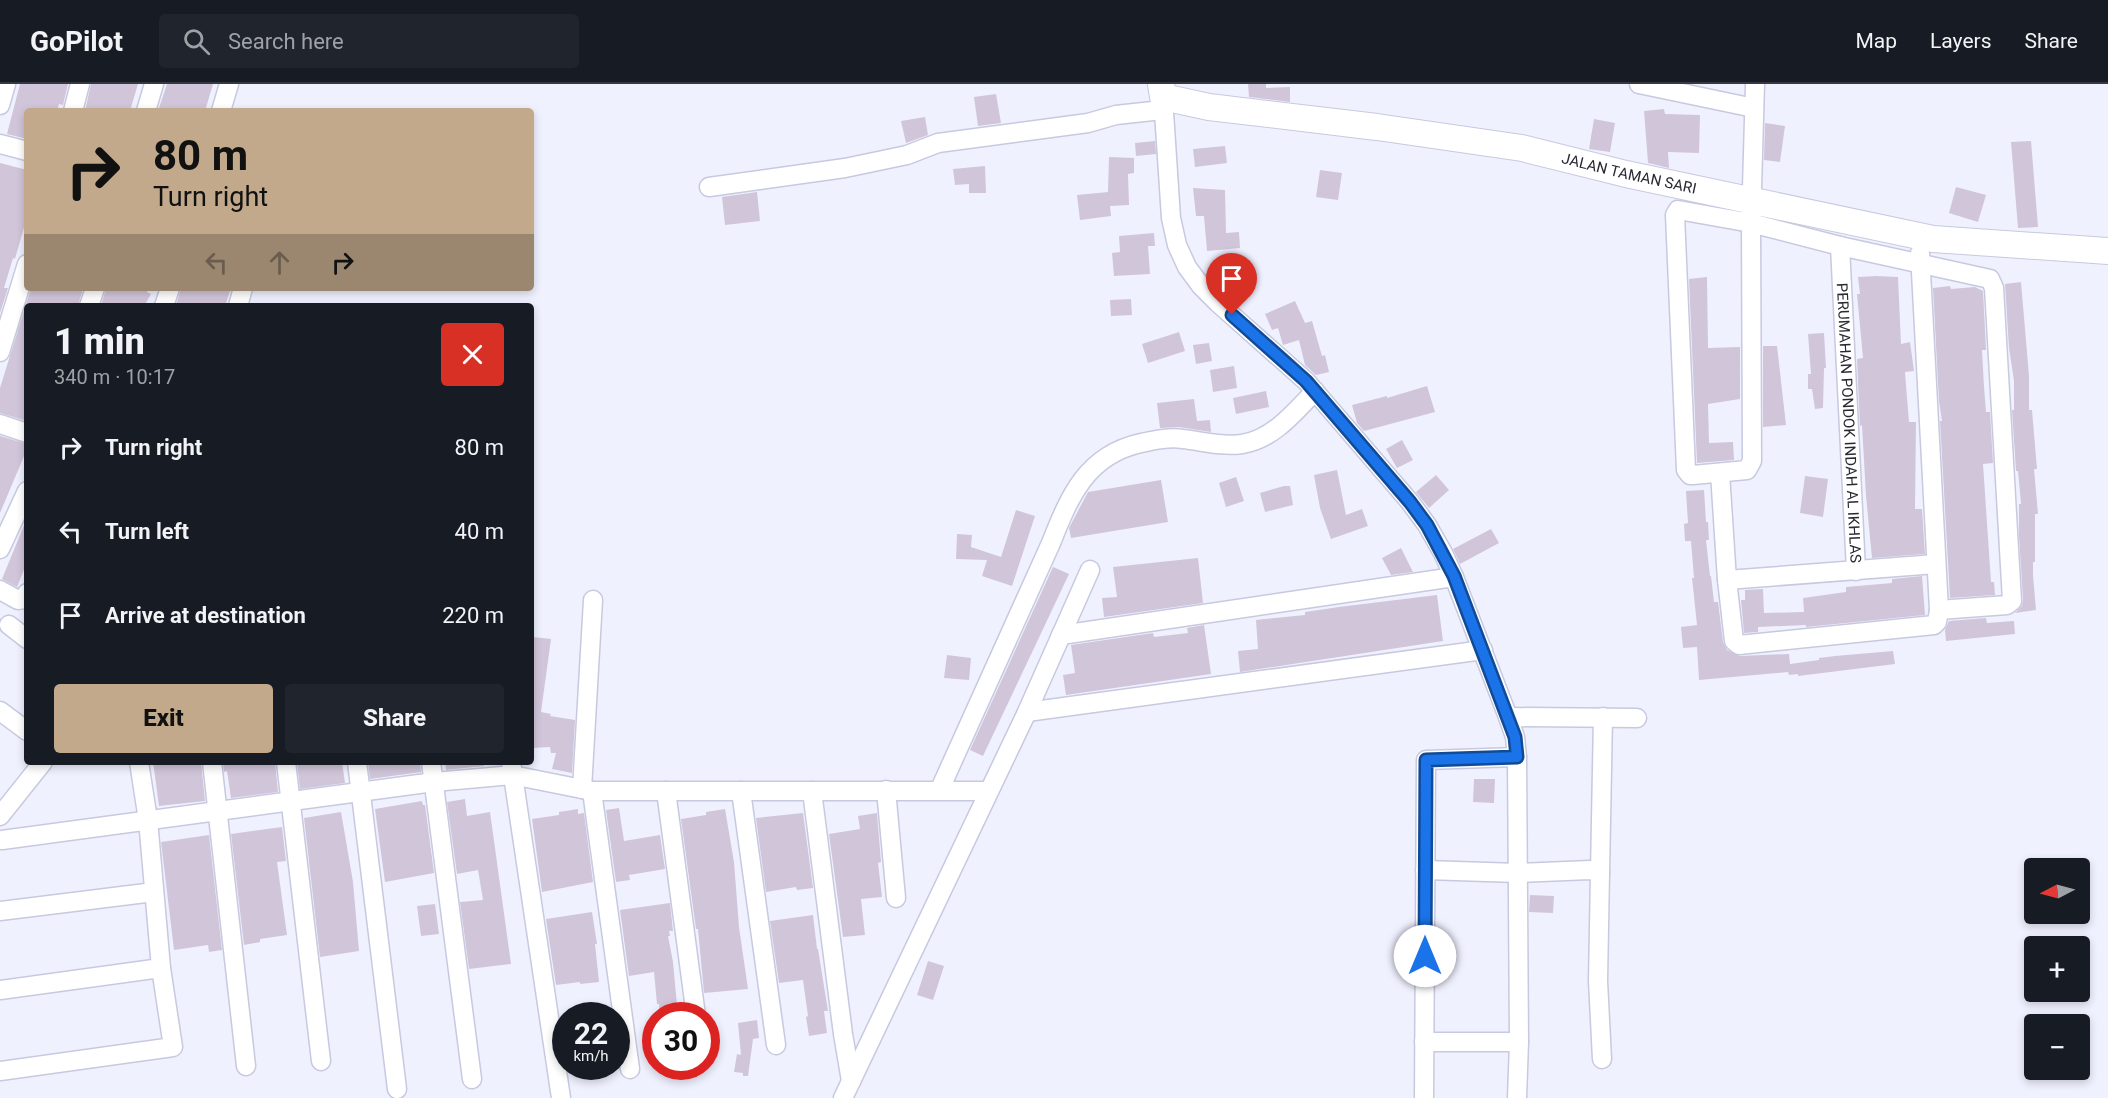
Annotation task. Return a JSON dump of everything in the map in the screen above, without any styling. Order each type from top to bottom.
[{"type":"street","points":[[0,105],[6,84]]},
{"type":"street","points":[[74,108],[80,84]]},
{"type":"street","points":[[147,108],[154,84]]},
{"type":"street","points":[[222,108],[229,84]]},
{"type":"street","points":[[1638,84],[1754,108]]},
{"type":"street","points":[[1755,84],[1751,212],[1752,461],[1747,470],[1693,476],[1686,470],[1676,212],[1680,210],[1751,212],[1840,246],[1984,276],[1993,283],[1995,300],[2012,601],[2007,605],[1939,610]]},
{"type":"street","points":[[709,187],[854,166],[906,155],[938,143],[1088,123],[1162,97],[1171,218],[1177,245],[1187,267],[1200,286],[1291,366],[1315,391],[1410,502],[1432,534],[1454,576],[1508,717],[1515,737],[1517,757],[1519,1042],[1517,1098]]},
{"type":"street","name":"JALAN TAMAN SARI","points":[[1162,97],[1209,107],[1522,148],[1626,174],[1751,212],[1960,242],[2108,251]]},
{"type":"street","points":[[0,144],[24,150]]},
{"type":"street","points":[[1720,473],[1727,580],[1734,641],[1740,645],[1934,625],[1939,619],[1939,610],[1919,263],[1920,236]]},
{"type":"street","name":"PERUMAHAN PONDOK INDAH AL IKHLAS","points":[[1727,580],[1856,571],[1840,246]]},
{"type":"street","points":[[0,352],[24,274]]},
{"type":"street","points":[[940,789],[1066,505],[1090,470],[1124,447],[1148,441],[1182,439],[1227,445],[1256,440],[1269,434],[1315,391]]},
{"type":"street","points":[[0,424],[24,432]]},
{"type":"street","points":[[0,549],[24,497]]},
{"type":"street","points":[[1856,571],[1935,564]]},
{"type":"street","points":[[843,1098],[1027,712],[1090,570]]},
{"type":"street","points":[[1061,634],[1454,576]]},
{"type":"street","points":[[0,590],[21,600],[24,596]]},
{"type":"street","points":[[593,600],[587,790],[620,1002]]},
{"type":"street","points":[[9,625],[24,637]]},
{"type":"street","points":[[1027,712],[1483,650]]},
{"type":"street","points":[[0,711],[24,729]]},
{"type":"street","points":[[1508,717],[1637,718]]},
{"type":"street","points":[[1602,1059],[1598,981],[1603,717]]},
{"type":"street","points":[[1424,1098],[1426,760],[1517,757]]},
{"type":"street","points":[[0,816],[41,765]]},
{"type":"street","points":[[0,1071],[173,1047],[161,968],[148,820],[139,765]]},
{"type":"street","points":[[212,765],[246,1065]]},
{"type":"street","points":[[286,765],[321,1061]]},
{"type":"street","points":[[357,765],[397,1089]]},
{"type":"street","points":[[431,765],[472,1079]]},
{"type":"street","points":[[2,840],[434,782],[511,768],[587,790],[940,789],[988,791]]},
{"type":"street","points":[[511,768],[561,1098]]},
{"type":"street","points":[[812,790],[851,1081]]},
{"type":"street","points":[[886,790],[896,898]]},
{"type":"street","points":[[666,791],[694,1002]]},
{"type":"street","points":[[741,791],[776,1045]]},
{"type":"street","points":[[1425,870],[1518,873],[1590,870],[1600,873]]},
{"type":"street","points":[[0,911],[154,892]]},
{"type":"street","points":[[0,990],[161,968]]},
{"type":"street","points":[[1424,1042],[1519,1042]]},
{"type":"building","points":[[20,84],[68,84],[63,105],[59,104],[58,108],[24,108],[24,138],[7,134]]},
{"type":"building","points":[[91,84],[138,84],[131,108],[86,108]]},
{"type":"building","points":[[167,84],[213,84],[206,108],[159,108]]},
{"type":"building","points":[[1248,84],[1266,84],[1266,88],[1290,87],[1290,102],[1249,97]]},
{"type":"building","points":[[996,94],[1001,123],[978,126],[974,97]]},
{"type":"building","points":[[1664,109],[1665,114],[1700,115],[1699,153],[1668,152],[1669,168],[1648,163],[1644,111]]},
{"type":"building","points":[[925,117],[928,135],[906,143],[901,121]]},
{"type":"building","points":[[1594,119],[1615,123],[1610,152],[1589,149]]},
{"type":"building","points":[[1765,123],[1785,126],[1780,162],[1764,160]]},
{"type":"building","points":[[1155,141],[1156,154],[1136,156],[1135,143]]},
{"type":"building","points":[[2031,141],[2038,227],[2018,228],[2011,142]]},
{"type":"building","points":[[1225,146],[1227,163],[1195,167],[1193,149]]},
{"type":"building","points":[[1109,157],[1134,158],[1134,173],[1128,174],[1129,205],[1110,206],[1111,216],[1080,220],[1077,195],[1108,192]]},
{"type":"building","points":[[0,163],[24,169],[24,228],[4,288],[8,288],[0,313]]},
{"type":"building","points":[[985,166],[986,193],[969,193],[969,184],[955,185],[953,169]]},
{"type":"building","points":[[1320,170],[1342,173],[1338,200],[1316,197]]},
{"type":"building","points":[[1956,187],[1986,195],[1978,222],[1949,213]]},
{"type":"building","points":[[1193,188],[1225,190],[1226,233],[1239,232],[1240,248],[1207,251],[1204,216],[1196,216]]},
{"type":"building","points":[[757,192],[760,221],[725,225],[722,197]]},
{"type":"building","points":[[1154,233],[1155,246],[1148,246],[1150,274],[1114,276],[1112,253],[1120,252],[1119,236]]},
{"type":"building","points":[[1707,277],[1708,348],[1740,347],[1740,399],[1708,404],[1709,443],[1733,442],[1734,460],[1697,463],[1689,279]]},
{"type":"building","points":[[1858,277],[1898,277],[1901,344],[1910,342],[1914,371],[1905,372],[1909,422],[1916,422],[1915,509],[1922,509],[1925,554],[1872,558],[1862,425],[1860,426],[1857,359],[1863,358],[1857,294],[1860,294]]},
{"type":"building","points":[[2021,282],[2029,376],[2029,410],[2032,410],[2037,469],[2034,469],[2038,514],[2035,514],[2035,562],[2033,562],[2036,610],[2015,613],[2022,606],[2023,600],[2019,535],[2019,504],[2021,504],[2018,471],[2016,471],[2012,410],[2014,410],[2014,381],[2009,348],[2005,284]]},
{"type":"building","points":[[1950,286],[1951,289],[1975,287],[1983,291],[1986,350],[1982,350],[1984,387],[1986,412],[1990,412],[1993,463],[1983,464],[1991,582],[1994,582],[1995,595],[1950,598],[1933,288]]},
{"type":"building","points":[[30,291],[82,291],[79,303],[26,303]]},
{"type":"building","points":[[105,291],[148,291],[151,294],[146,303],[102,303]]},
{"type":"building","points":[[180,291],[230,291],[226,303],[177,303]]},
{"type":"building","points":[[1131,299],[1132,315],[1111,316],[1110,300]]},
{"type":"building","points":[[1295,301],[1305,323],[1312,321],[1329,372],[1316,375],[1305,365],[1299,340],[1283,345],[1278,328],[1272,330],[1265,314]]},
{"type":"building","points":[[24,311],[24,420],[0,413],[0,388]]},
{"type":"building","points":[[1179,332],[1185,351],[1148,363],[1142,344]]},
{"type":"building","points":[[1824,333],[1826,368],[1824,368],[1823,408],[1815,409],[1812,389],[1808,389],[1808,374],[1811,374],[1808,334]]},
{"type":"building","points":[[1209,343],[1212,361],[1196,364],[1193,345]]},
{"type":"building","points":[[1763,346],[1777,346],[1786,425],[1763,427]]},
{"type":"building","points":[[1234,366],[1237,388],[1213,392],[1210,370]]},
{"type":"building","points":[[1427,386],[1435,412],[1364,431],[1357,423],[1352,405],[1387,396],[1387,398]]},
{"type":"building","points":[[1266,391],[1269,407],[1236,414],[1233,398]]},
{"type":"building","points":[[1194,399],[1197,421],[1210,420],[1211,432],[1179,427],[1160,428],[1157,403]]},
{"type":"building","points":[[0,436],[24,443],[24,456],[0,513]]},
{"type":"building","points":[[1402,440],[1413,460],[1397,468],[1386,449]]},
{"type":"building","points":[[1337,470],[1346,515],[1362,509],[1368,526],[1331,539],[1320,508],[1314,475]]},
{"type":"building","points":[[1436,475],[1449,490],[1429,508],[1416,492]]},
{"type":"building","points":[[1805,476],[1828,479],[1823,517],[1800,513]]},
{"type":"building","points":[[1236,477],[1244,501],[1226,507],[1219,483]]},
{"type":"building","points":[[1161,480],[1168,522],[1071,538],[1069,528],[1088,492]]},
{"type":"building","points":[[1290,486],[1293,505],[1265,512],[1260,493]]},
{"type":"building","points":[[1704,490],[1710,576],[1714,602],[1718,602],[1723,642],[1727,650],[1740,656],[1789,654],[1790,664],[1819,660],[1819,658],[1893,651],[1895,664],[1798,676],[1798,674],[1789,675],[1788,672],[1699,680],[1697,647],[1683,648],[1681,627],[1697,625],[1691,541],[1685,541],[1684,524],[1688,523],[1686,491]]},
{"type":"building","points":[[1016,510],[1035,516],[1012,586],[982,576],[987,560],[956,559],[957,534],[972,535],[971,547],[1001,557]]},
{"type":"building","points":[[24,525],[24,570],[17,587],[2,579]]},
{"type":"building","points":[[1491,529],[1499,543],[1460,564],[1453,549]]},
{"type":"building","points":[[1401,548],[1413,572],[1391,575],[1382,558]]},
{"type":"building","points":[[1198,558],[1203,603],[1104,617],[1102,598],[1117,597],[1113,567]]},
{"type":"building","points":[[1053,567],[1069,574],[983,756],[970,750]]},
{"type":"building","points":[[1922,576],[1925,615],[1806,627],[1806,625],[1758,627],[1758,632],[1744,633],[1741,600],[1745,600],[1745,590],[1763,589],[1764,613],[1804,612],[1803,598],[1846,592],[1846,587],[1892,583],[1892,579]]},
{"type":"building","points":[[1437,595],[1443,641],[1240,672],[1238,651],[1258,649],[1256,620]]},
{"type":"building","points":[[1986,618],[1987,623],[2014,621],[2015,634],[1946,641],[1945,630],[1949,621]]},
{"type":"building","points":[[1204,625],[1211,674],[1066,695],[1063,675],[1075,673],[1071,645],[1153,633],[1154,637],[1188,633],[1187,628]]},
{"type":"building","points":[[534,637],[551,639],[541,712],[551,714],[550,716],[575,720],[572,773],[552,769],[556,753],[551,753],[550,747],[534,748]]},
{"type":"building","points":[[947,655],[971,658],[969,680],[944,678]]},
{"type":"building","points":[[153,765],[201,765],[205,801],[159,806]]},
{"type":"building","points":[[223,765],[275,765],[278,792],[231,798],[227,771],[224,772]]},
{"type":"building","points":[[297,765],[342,765],[345,783],[300,789]]},
{"type":"building","points":[[368,765],[420,765],[421,772],[370,779]]},
{"type":"building","points":[[445,765],[484,765],[484,766],[446,770]]},
{"type":"building","points":[[1474,779],[1495,779],[1494,803],[1473,802]]},
{"type":"building","points":[[465,799],[467,816],[490,812],[511,964],[469,969],[460,902],[483,900],[478,870],[457,874],[447,802]]},
{"type":"building","points":[[422,801],[425,805],[434,873],[385,882],[375,809]]},
{"type":"building","points":[[619,808],[624,841],[660,835],[665,869],[629,875],[630,880],[616,882],[606,810]]},
{"type":"building","points":[[578,809],[578,814],[584,813],[593,882],[542,892],[532,819],[559,815],[559,812]]},
{"type":"building","points":[[725,809],[734,862],[739,927],[748,989],[704,993],[698,929],[696,929],[681,819]]},
{"type":"building","points":[[341,812],[353,882],[359,951],[320,957],[304,818]]},
{"type":"building","points":[[803,813],[813,888],[797,890],[796,887],[766,892],[756,818]]},
{"type":"building","points":[[877,813],[881,862],[878,863],[882,897],[861,899],[865,935],[843,937],[829,834],[860,829],[858,816]]},
{"type":"building","points":[[282,827],[286,861],[277,862],[287,935],[260,939],[260,942],[244,945],[231,834]]},
{"type":"building","points":[[209,835],[222,950],[209,952],[208,945],[174,950],[161,842]]},
{"type":"building","points":[[1530,895],[1554,896],[1553,913],[1529,912]]},
{"type":"building","points":[[670,903],[673,931],[669,931],[670,936],[668,936],[677,1002],[657,1002],[654,972],[629,976],[620,910]]},
{"type":"building","points":[[435,904],[439,934],[421,936],[417,906]]},
{"type":"building","points":[[592,912],[599,982],[556,985],[546,919]]},
{"type":"building","points":[[813,915],[828,1011],[824,1011],[827,1033],[809,1036],[803,980],[779,983],[770,921]]},
{"type":"building","points":[[928,961],[944,966],[933,1000],[917,995]]},
{"type":"building","points":[[757,1020],[759,1038],[753,1039],[748,1076],[743,1076],[743,1073],[734,1072],[737,1054],[741,1055],[738,1023]]},
{"type":"route","points":[[1232,315],[1291,366],[1322,398],[1427,525],[1454,576],[1515,737],[1517,757],[1426,760],[1425,956]]}]
